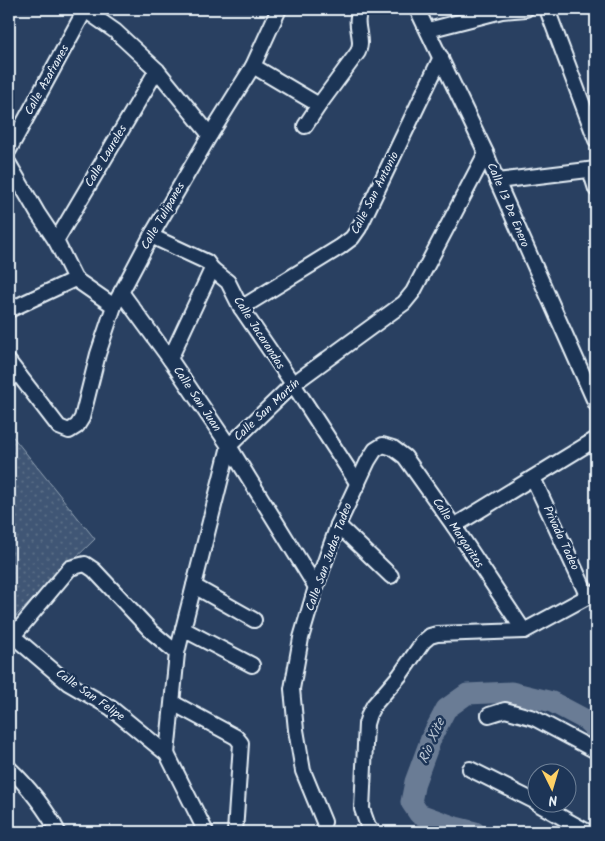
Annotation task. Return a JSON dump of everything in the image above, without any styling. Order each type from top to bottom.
[{"type":"street","name":"Calle Tulipanes","points":[[9,362],[59,427],[69,431],[77,426],[82,418],[98,354],[114,306],[151,236],[252,66],[279,9]]},
{"type":"street","points":[[305,126],[358,52],[360,43],[358,13],[361,9]]},
{"type":"street","name":"Calle 13 De Enero","points":[[417,9],[486,153],[596,404]]},
{"type":"street","points":[[428,30],[503,10],[526,9]]},
{"type":"street","points":[[546,9],[596,140]]},
{"type":"street","points":[[85,10],[115,31],[157,70],[210,135]]},
{"type":"street","name":"Calle Azafranes","points":[[9,150],[85,10]]},
{"type":"street","name":"Calle San Antonio","points":[[241,308],[352,238],[359,228],[441,57]]},
{"type":"street","points":[[252,66],[319,105]]},
{"type":"street","name":"Calle Laureles","points":[[56,241],[157,70]]},
{"type":"street","name":"Calle San Martín","points":[[173,703],[177,653],[229,446],[293,384],[404,304],[413,292],[486,153]]},
{"type":"street","points":[[9,164],[56,241],[75,279],[114,306]]},
{"type":"street","points":[[497,181],[593,170],[596,189]]},
{"type":"street","name":"Calle Jacarandas","points":[[151,236],[207,262],[212,269],[228,282],[241,308],[358,484]]},
{"type":"street","points":[[170,359],[212,269]]},
{"type":"street","points":[[9,310],[75,279]]},
{"type":"street","name":"Calle San Juan","points":[[121,292],[170,359],[229,446],[316,587]]},
{"type":"street","points":[[454,526],[596,439]]},
{"type":"street","name":"Calle San Judas Tadeo","points":[[324,822],[303,771],[296,730],[292,688],[301,638],[316,587],[338,525],[368,461],[375,450],[383,445]]},
{"type":"street","name":"Calle Margaritas","points":[[383,445],[392,448],[405,457],[524,631]]},
{"type":"street","name":"Privada Tadeo","points":[[534,478],[592,595]]},
{"type":"street","points":[[338,525],[391,576]]},
{"type":"street","points":[[11,638],[70,568],[85,564],[94,570],[152,632],[177,653]]},
{"type":"street","points":[[194,586],[254,620]]},
{"type":"street","points":[[373,832],[368,826],[362,809],[366,724],[374,705],[400,676],[423,642],[430,636],[437,634],[524,631],[592,595]]},
{"type":"street","points":[[183,629],[252,665]]},
{"type":"street","name":"Calle San Felipe","points":[[11,638],[68,683],[111,708],[167,754],[206,832]]},
{"type":"street","points":[[167,754],[173,703],[236,737],[241,743],[235,832]]},
{"type":"street","points":[[489,714],[504,710],[534,718],[596,751]]},
{"type":"street","points":[[9,768],[50,817],[58,832]]},
{"type":"street","points":[[470,769],[528,798]]},
{"type":"street","points":[[557,814],[588,832]]},
{"type":"shaded area","points":[[9,432],[95,539],[9,623]]},
{"type":"waterway","name":"Rio Xite","points":[[475,832],[419,814],[411,802],[415,782],[432,736],[446,709],[467,694],[511,692],[552,702],[586,720],[596,730]]}]
